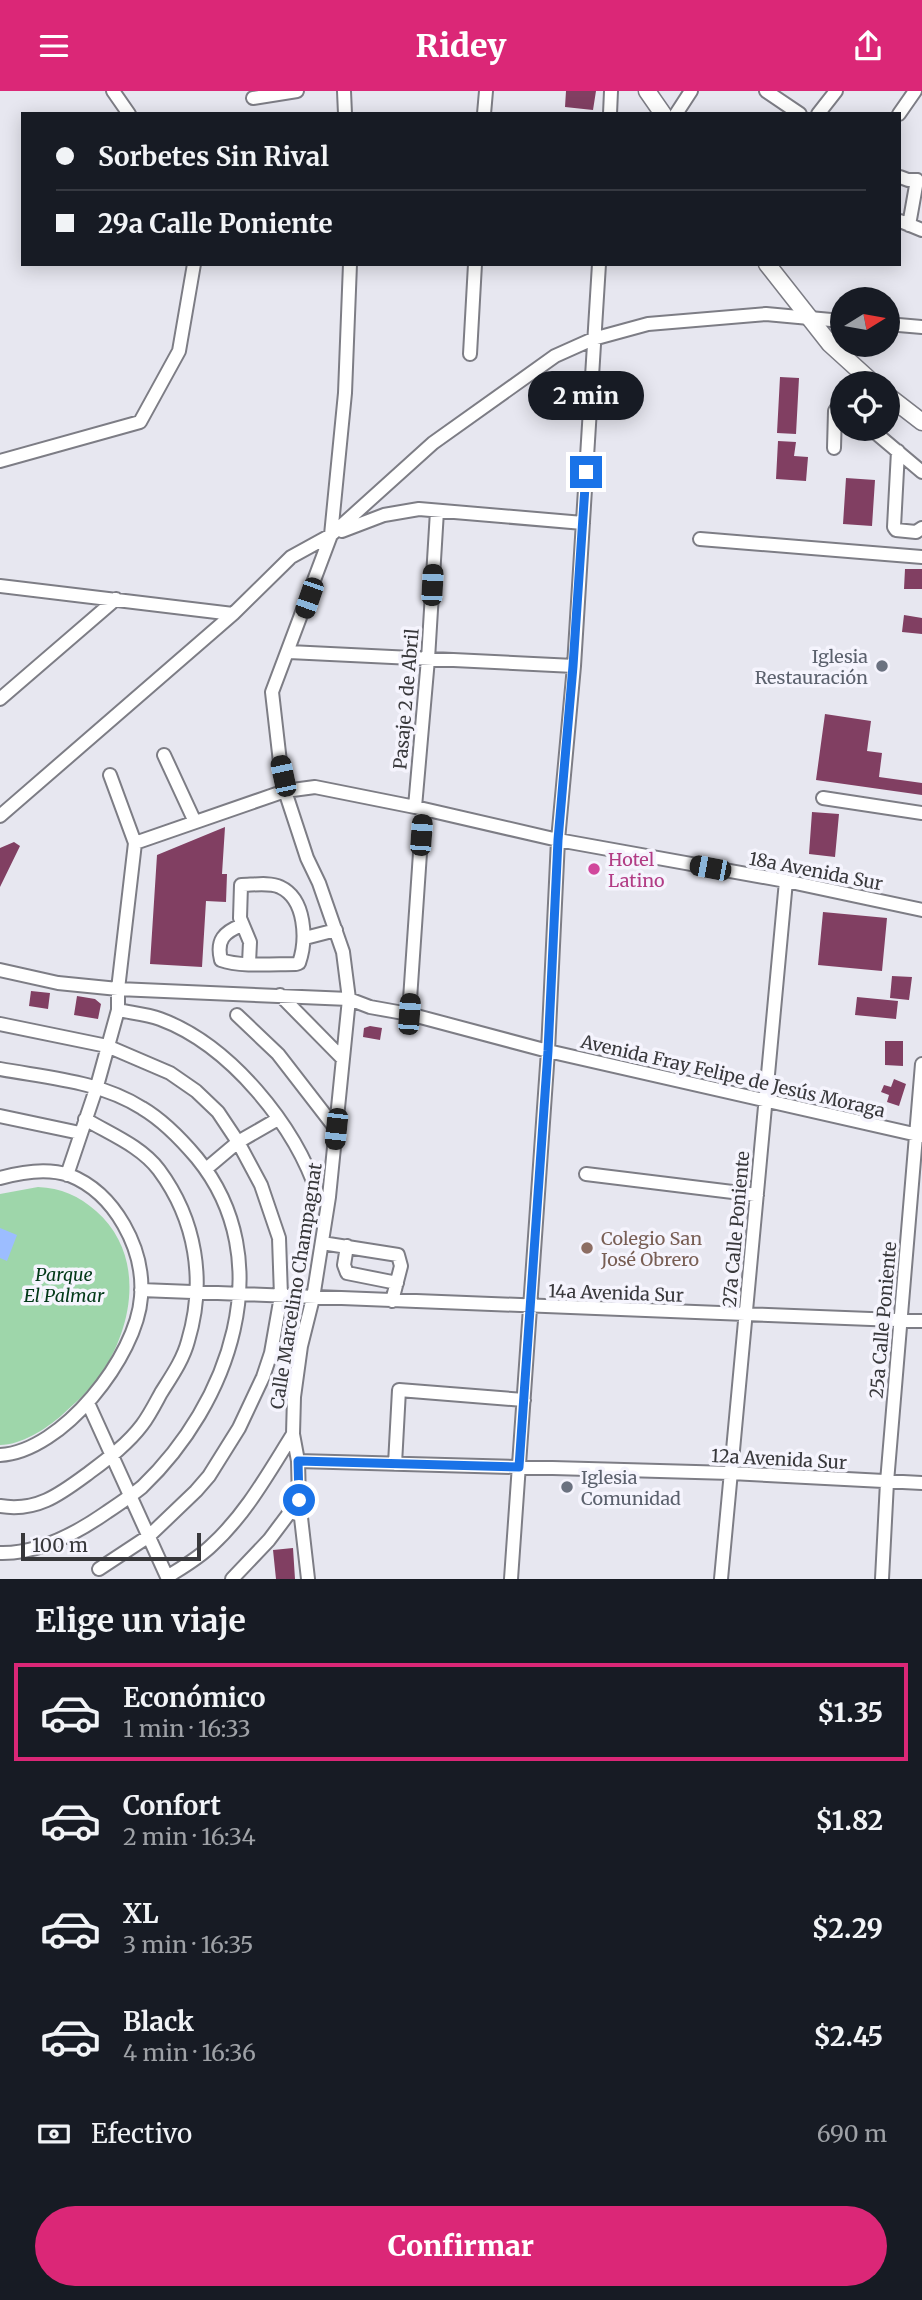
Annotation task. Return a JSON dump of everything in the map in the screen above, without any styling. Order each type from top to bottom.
[{"type":"main road","points":[[647,91],[662,112]]},
{"type":"main road","points":[[769,266],[808,318],[856,371]]},
{"type":"main road","points":[[900,405],[922,422]]},
{"type":"street","points":[[113,91],[128,112]]},
{"type":"street","points":[[253,98],[297,91]]},
{"type":"street","points":[[344,91],[345,112]]},
{"type":"street","points":[[484,112],[486,91]]},
{"type":"street","points":[[610,112],[611,91]]},
{"type":"street","points":[[677,112],[691,91]]},
{"type":"street","points":[[766,91],[797,112]]},
{"type":"street","points":[[820,112],[836,91]]},
{"type":"street","points":[[900,112],[915,91]]},
{"type":"street","points":[[901,177],[908,180],[920,178],[910,225]]},
{"type":"street","points":[[0,461],[139,422],[179,351],[194,266]]},
{"type":"street","name":"Calle Marcelino Champagnat","points":[[308,1579],[299,1500],[298,1461],[293,1434],[293,1397],[322,1243],[349,999],[343,952],[285,791],[272,692],[331,535],[344,406],[350,266]]},
{"type":"street","points":[[470,354],[474,266]]},
{"type":"street","points":[[512,1579],[548,1051],[558,840],[573,666],[599,266]]},
{"type":"street","points":[[331,535],[433,443],[555,356],[593,339],[648,324],[766,314],[830,320]]},
{"type":"street","points":[[900,325],[922,327]]},
{"type":"street","points":[[834,441],[834,448]]},
{"type":"street","points":[[886,441],[922,472]]},
{"type":"street","points":[[898,451],[894,527],[896,530],[916,532],[922,528]]},
{"type":"street","points":[[0,816],[233,614],[291,557],[331,535],[384,515],[407,510],[436,510],[583,523]]},
{"type":"street","name":"Pasaje 2 de Abril","points":[[409,1014],[436,510]]},
{"type":"street","points":[[700,539],[922,557]]},
{"type":"street","points":[[0,586],[233,614]]},
{"type":"street","points":[[0,699],[116,599]]},
{"type":"street","points":[[289,652],[573,666]]},
{"type":"street","points":[[164,755],[195,823]]},
{"type":"street","points":[[68,1175],[118,1010],[118,989],[135,843],[110,775]]},
{"type":"street","name":"18a Avenida Sur","points":[[135,843],[285,791],[315,787],[558,840],[786,881],[922,910]]},
{"type":"street","points":[[823,798],[922,813]]},
{"type":"street","name":"27a Calle Poniente","points":[[721,1579],[786,881]]},
{"type":"street","points":[[242,925],[229,930],[221,937],[219,956],[225,962],[249,963],[296,964],[302,956],[305,938],[296,904],[288,893],[278,886],[241,885],[242,925],[248,932],[250,942],[249,963]]},
{"type":"street","points":[[305,938],[336,930]]},
{"type":"street","name":"Avenida Fray Felipe de Jesús Moraga","points":[[0,970],[58,983],[118,989],[349,999],[370,1007],[409,1014],[548,1051],[919,1136]]},
{"type":"street","points":[[280,995],[343,1059]]},
{"type":"street","points":[[118,1010],[158,1018],[197,1038],[227,1061],[278,1119],[303,1159],[318,1195]]},
{"type":"street","points":[[237,1016],[278,1053],[336,1129]]},
{"type":"street","points":[[0,1024],[107,1046],[181,1079],[218,1112],[238,1142],[261,1185],[276,1225],[281,1262],[281,1296],[271,1353],[239,1428],[202,1483],[149,1536],[99,1569]]},
{"type":"street","name":"25a Calle Poniente","points":[[882,1579],[900,1320],[919,1136],[922,1064]]},
{"type":"street","points":[[0,1069],[97,1086],[115,1093],[155,1117],[177,1136],[206,1169],[221,1196],[241,1262],[240,1294],[229,1347],[209,1397],[194,1423],[177,1444],[142,1486],[88,1525],[50,1543],[15,1553],[0,1553]]},
{"type":"street","points":[[0,1116],[80,1133]]},
{"type":"street","points":[[0,1506],[14,1509],[46,1502],[112,1455],[142,1425],[177,1367],[188,1342],[197,1292],[197,1271],[190,1229],[179,1202],[158,1168],[139,1151],[85,1119]]},
{"type":"street","points":[[206,1169],[238,1142],[278,1119]]},
{"type":"street","points":[[0,1178],[27,1173],[68,1175],[91,1189],[120,1220],[137,1257],[141,1290],[132,1334],[111,1371],[88,1403],[43,1439],[22,1450],[0,1454]]},
{"type":"street","points":[[586,1174],[757,1195]]},
{"type":"street","points":[[322,1243],[398,1255],[401,1266],[392,1301]]},
{"type":"street","points":[[347,1246],[344,1265],[347,1273],[397,1283]]},
{"type":"street","name":"14a Avenida Sur","points":[[141,1290],[922,1321]]},
{"type":"street","points":[[395,1464],[399,1390],[524,1400]]},
{"type":"street","points":[[88,1403],[168,1578],[206,1551],[233,1522],[293,1434]]},
{"type":"street","name":"12a Avenida Sur","points":[[298,1461],[731,1473],[922,1483]]},
{"type":"street","points":[[232,1579],[269,1541],[299,1500]]},
{"type":"green space","name":"Parque El Palmar","points":[[38,1187],[62,1191],[76,1197],[96,1211],[112,1229],[122,1248],[128,1270],[127,1314],[111,1357],[86,1392],[41,1431],[25,1439],[0,1445],[0,1194]]},
{"type":"water","points":[[0,1228],[17,1235],[7,1261],[0,1258]]},
{"type":"building","points":[[566,91],[596,91],[593,110],[565,107]]},
{"type":"building","points":[[780,377],[799,378],[796,434],[777,433]]},
{"type":"building","points":[[778,441],[796,442],[794,456],[808,457],[806,481],[776,479]]},
{"type":"building","points":[[846,478],[875,480],[872,526],[843,524]]},
{"type":"building","points":[[905,569],[922,569],[922,589],[904,589]]},
{"type":"building","points":[[904,615],[922,618],[922,634],[902,632]]},
{"type":"building","points":[[825,714],[871,721],[867,751],[882,753],[879,777],[922,783],[922,795],[816,780]]},
{"type":"building","points":[[812,812],[839,814],[835,857],[809,854]]},
{"type":"building","points":[[225,827],[222,874],[227,874],[226,902],[206,901],[202,967],[150,964],[157,855]]},
{"type":"building","points":[[14,842],[20,846],[0,887],[0,848]]},
{"type":"building","points":[[823,912],[887,918],[882,971],[818,965]]},
{"type":"building","points":[[892,976],[912,977],[909,1000],[890,998]]},
{"type":"building","points":[[31,991],[50,993],[48,1009],[29,1006]]},
{"type":"building","points":[[77,996],[95,999],[101,1004],[98,1019],[74,1015]]},
{"type":"building","points":[[857,997],[898,1001],[896,1019],[855,1015]]},
{"type":"building","points":[[364,1028],[382,1028],[380,1040],[363,1037]]},
{"type":"building","points":[[885,1041],[903,1041],[903,1066],[885,1065]]},
{"type":"building","points":[[894,1079],[906,1084],[899,1106],[887,1102],[889,1095],[881,1092],[884,1085],[891,1087]]},
{"type":"building","points":[[293,1548],[295,1579],[276,1579],[273,1550]]},
{"type":"place","name":"Iglesia Restauración","points":[[882,666]]},
{"type":"place","name":"Hotel Latino","points":[[594,869]]},
{"type":"place","name":"Colegio San José Obrero","points":[[587,1248]]},
{"type":"place","name":"Iglesia Comunidad","points":[[567,1487]]},
{"type":"route","points":[[299,1500],[298,1461],[519,1467],[548,1051],[558,840],[586,472]]}]
